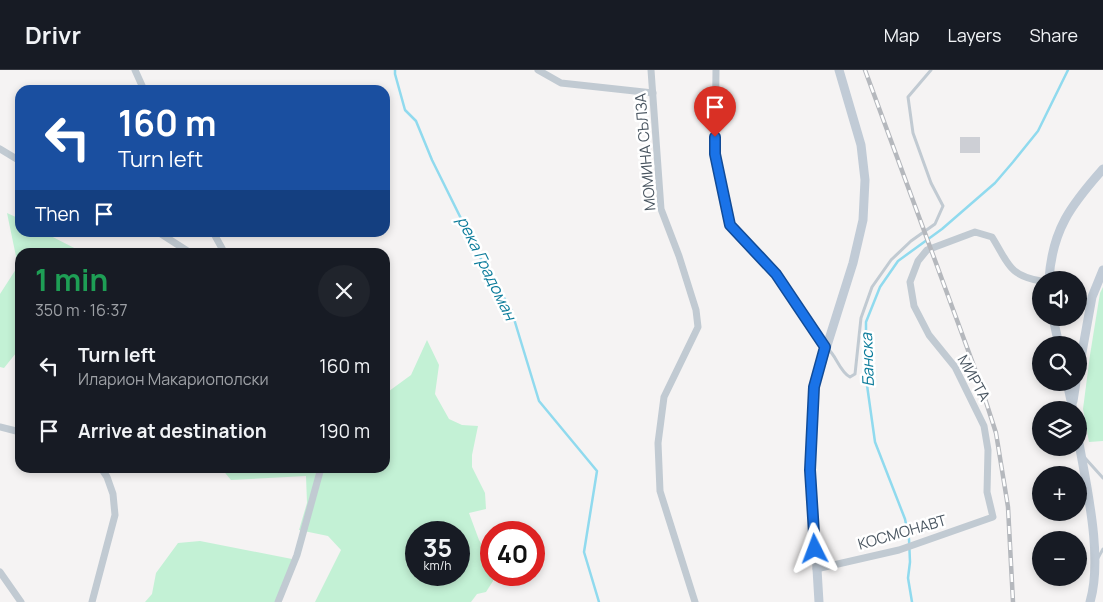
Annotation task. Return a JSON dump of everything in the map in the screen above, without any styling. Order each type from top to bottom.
[{"type":"street","points":[[135,70],[142,85]]},
{"type":"street","points":[[538,70],[561,84],[653,93]]},
{"type":"street","name":"МОМИНА СЪЛЗА","points":[[651,70],[661,209],[680,256],[696,310],[698,327],[664,397],[658,444],[660,490],[695,602]]},
{"type":"street","points":[[716,70],[715,154],[730,225],[776,274],[825,347]]},
{"type":"street","points":[[819,602],[810,470],[814,387],[825,347],[853,263],[862,220],[865,180],[861,145],[839,70]]},
{"type":"street","points":[[0,149],[15,158]]},
{"type":"street","points":[[1050,271],[1059,229],[1076,200],[1103,168]]},
{"type":"street","name":"МИРТА","points":[[993,518],[987,492],[988,450],[984,426],[955,367],[928,335],[914,306],[910,282],[918,261],[927,250],[975,232],[992,237],[1013,272],[1032,280]]},
{"type":"street","points":[[166,237],[183,248]]},
{"type":"street","points":[[1085,336],[1092,297],[1103,270]]},
{"type":"street","points":[[0,427],[15,431]]},
{"type":"street","points":[[1081,456],[1093,533],[1094,588],[1090,602]]},
{"type":"street","points":[[92,602],[115,515],[113,494],[104,473]]},
{"type":"street","points":[[278,602],[297,554],[320,473]]},
{"type":"street","name":"КОСМОНАВТ","points":[[816,569],[917,545],[993,518]]},
{"type":"street","points":[[0,572],[20,602]]},
{"type":"lane","points":[[825,347],[835,355],[845,375],[850,378],[855,374],[861,318],[872,286],[891,260],[911,241],[935,224],[943,206],[931,183],[912,133],[908,98],[931,70]]},
{"type":"lane","points":[[1086,456],[1103,478]]},
{"type":"lane","points":[[1094,565],[1103,548]]},
{"type":"green space","points":[[7,213],[15,217],[15,237],[53,237],[74,248],[15,248],[15,252]]},
{"type":"green space","points":[[15,271],[15,354],[4,368],[0,367],[0,294]]},
{"type":"green space","points":[[1103,287],[1103,441],[1089,442],[1087,401],[1084,401],[1100,293]]},
{"type":"green space","points":[[427,340],[439,365],[435,394],[449,419],[462,425],[478,426],[472,455],[472,467],[485,493],[486,509],[469,513],[480,542],[480,586],[490,586],[486,592],[477,594],[471,602],[315,602],[341,550],[328,536],[299,530],[307,503],[306,476],[231,480],[225,473],[390,473],[390,390],[411,375]]},
{"type":"green space","points":[[200,541],[292,559],[277,602],[145,602],[152,594],[156,573],[178,543]]},
{"type":"building","points":[[960,137],[980,137],[980,153],[960,153]]},
{"type":"waterway","name":"река Градоман","points":[[395,70],[405,110],[416,121],[432,160],[486,269],[511,309],[539,401],[597,471],[584,552],[599,602]]},
{"type":"waterway","name":"Банска","points":[[912,602],[908,578],[910,562],[909,539],[905,519],[875,442],[866,378],[866,322],[880,287],[898,261],[942,229],[995,183],[1038,131],[1068,70]]},
{"type":"railway","points":[[865,70],[979,380],[996,433],[1008,507],[1013,602]]},
{"type":"route","points":[[715,137],[715,154],[730,225],[776,274],[825,347],[814,387],[810,470],[815,549]]}]
